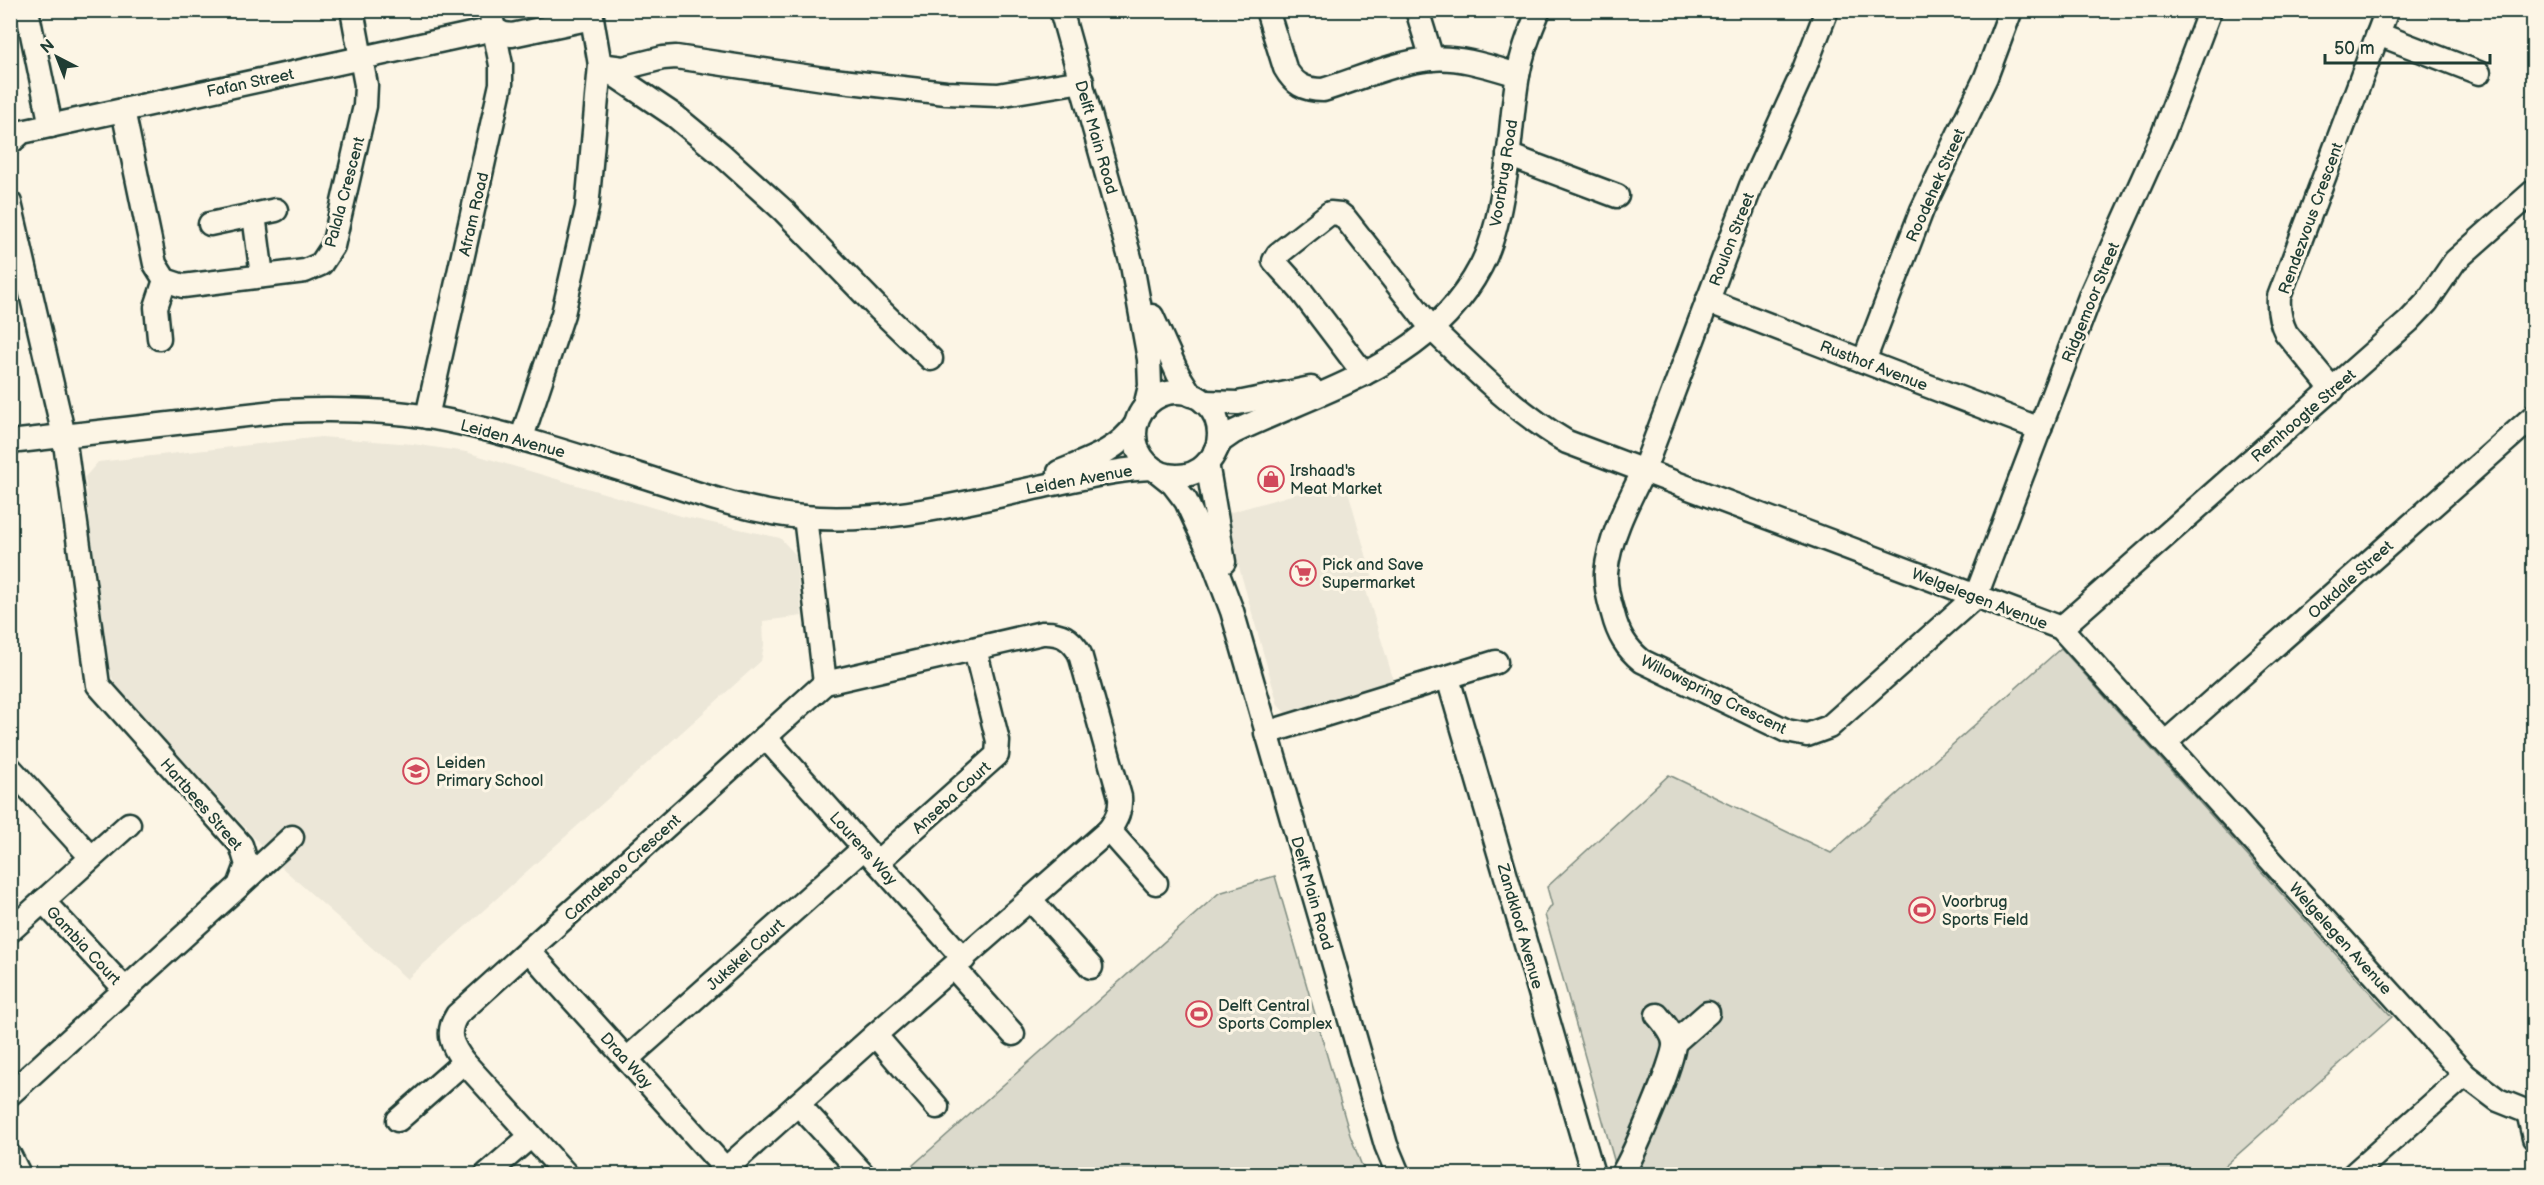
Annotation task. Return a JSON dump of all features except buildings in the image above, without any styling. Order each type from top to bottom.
[{"type":"street","points":[[27,10],[51,126]]},
{"type":"street","name":"Palala Crescent","points":[[165,280],[183,286],[305,272],[321,264],[333,246],[365,106],[366,85],[352,10]]},
{"type":"street","name":"Delft Main Road","points":[[1061,10],[1132,265],[1151,376],[1141,416]]},
{"type":"street","points":[[1267,10],[1285,68],[1295,83],[1304,87],[1323,90],[1407,64],[1431,59],[1490,66],[1518,75]]},
{"type":"street","points":[[1417,10],[1431,59]]},
{"type":"street","name":"Voorbrug Road","points":[[1211,457],[1221,441],[1234,432],[1356,378],[1402,354],[1433,330],[1457,304],[1486,254],[1499,211],[1518,75],[1539,10]]},
{"type":"street","name":"Roulon Street","points":[[1642,472],[1751,186],[1803,72],[1827,10]]},
{"type":"street","name":"Roodehek Street","points":[[1864,361],[1922,210],[1986,77],[2011,10]]},
{"type":"street","name":"Ridgemoor Street","points":[[1976,596],[2091,294],[2163,135],[2210,10]]},
{"type":"street","name":"Rendezvous Crescent","points":[[2333,390],[2286,333],[2278,306],[2387,10]]},
{"type":"street","points":[[521,440],[563,314],[587,208],[600,65],[592,14]]},
{"type":"street","name":"Fafan Street","points":[[10,143],[22,132],[361,58],[492,20],[504,34],[512,35],[592,14]]},
{"type":"street","name":"Afram Road","points":[[427,417],[501,84],[501,64],[492,20]]},
{"type":"street","points":[[2378,34],[2478,73]]},
{"type":"street","points":[[600,65],[623,68],[676,57],[835,81],[946,93],[998,94],[1082,81]]},
{"type":"street","points":[[600,65],[675,116],[721,154],[784,211],[931,359]]},
{"type":"street","points":[[123,110],[155,264],[165,280],[156,307],[159,338]]},
{"type":"street","points":[[1508,155],[1617,196]]},
{"type":"street","name":"Remhoogte Street","points":[[2061,628],[2419,312],[2455,261],[2534,191]]},
{"type":"street","points":[[10,202],[64,436]]},
{"type":"street","points":[[210,224],[276,210]]},
{"type":"street","name":"Welgelegen Avenue","points":[[1356,378],[1301,291],[1274,261],[1278,254],[1330,213],[1340,214],[1345,218],[1433,330],[1506,400],[1537,424],[1568,442],[1642,472],[2061,628],[2465,1075],[2498,1100],[2531,1109]]},
{"type":"street","points":[[254,215],[262,276]]},
{"type":"street","name":"Delft Main Road","points":[[1132,265],[1168,354],[1197,398]]},
{"type":"street","name":"Rusthof Avenue","points":[[1707,301],[2040,429]]},
{"type":"street","name":"Voorbrug Road","points":[[1197,398],[1238,403],[1356,378]]},
{"type":"street","points":[[1171,393],[1197,398],[1213,412],[1217,425],[1219,438],[1211,457],[1189,474],[1168,475],[1155,470],[1143,459],[1137,448],[1141,416],[1153,400],[1171,393]]},
{"type":"street","name":"Leiden Avenue","points":[[10,442],[293,411],[356,410],[427,417],[521,440],[728,502],[805,517],[857,517],[908,513],[958,505],[1007,492],[1113,472],[1155,470]]},
{"type":"street","name":"Leiden Avenue","points":[[1007,492],[1104,453],[1123,440],[1141,416]]},
{"type":"street","name":"Oakdale Street","points":[[2166,742],[2534,416]]},
{"type":"street","name":"Hartbees Street","points":[[64,436],[98,685],[241,845],[247,865],[239,886]]},
{"type":"street","name":"Delft Main Road","points":[[1211,457],[1232,611]]},
{"type":"street","name":"Delft Main Road","points":[[1155,470],[1173,484],[1186,501],[1210,553],[1232,611],[1386,1145],[1398,1174]]},
{"type":"street","name":"Willowspring Crescent","points":[[1642,472],[1626,507],[1608,558],[1606,574],[1607,591],[1624,643],[1642,661],[1787,731],[1807,735],[1828,727],[1976,596]]},
{"type":"street","points":[[805,517],[825,683]]},
{"type":"street","name":"Camdeboo Crescent","points":[[566,1174],[464,1062],[454,1048],[449,1030],[458,1015],[825,683],[1042,633],[1060,634],[1075,645],[1080,654],[1120,797],[1121,808],[1117,820],[1110,830],[875,1035],[725,1173]]},
{"type":"street","name":"Anseba Court","points":[[870,855],[997,754],[998,741],[975,649]]},
{"type":"street","points":[[1266,733],[1496,662]]},
{"type":"street","name":"Zandkloof Avenue","points":[[1449,678],[1593,1174]]},
{"type":"street","name":"Lourens Way","points":[[765,737],[870,855],[959,964]]},
{"type":"street","points":[[10,768],[91,857]]},
{"type":"street","name":"Gambia Court","points":[[10,931],[129,824]]},
{"type":"street","points":[[1110,830],[1156,883]]},
{"type":"street","points":[[10,1094],[292,837]]},
{"type":"street","name":"Jukskei Court","points":[[627,1059],[870,855]]},
{"type":"street","points":[[1030,899],[1091,967]]},
{"type":"street","name":"Gambia Court","points":[[44,901],[126,989]]},
{"type":"street","name":"Draa Way","points":[[529,951],[627,1059],[725,1173]]},
{"type":"street","points":[[959,964],[1013,1034]]},
{"type":"street","points":[[1674,1043],[1708,1013]]},
{"type":"street","points":[[1622,1174],[1670,1064],[1674,1043],[1665,1024],[1657,1015]]},
{"type":"street","points":[[875,1035],[937,1107]]},
{"type":"street","points":[[398,1120],[464,1062]]},
{"type":"street","points":[[2354,1174],[2465,1075]]},
{"type":"street","points":[[798,1104],[862,1173]]},
{"type":"street","points":[[2531,1109],[2534,1138]]},
{"type":"street","points":[[487,1174],[531,1136]]},
{"type":"street","points":[[10,1156],[19,1174]]},
{"type":"shaded area","name":"Leiden Primary School","points":[[321,437],[413,444],[466,452],[681,516],[780,538],[795,554],[802,616],[763,621],[764,645],[761,661],[407,979],[279,865],[116,686],[104,660],[85,477],[98,462]]},
{"type":"shaded area","points":[[1345,480],[1374,583],[1365,587],[1396,688],[1290,715],[1278,705],[1224,514]]},
{"type":"shaded area","name":"Voorbrug Sports Field","points":[[2061,648],[2392,1017],[2216,1174],[1618,1174],[1545,915],[1552,905],[1547,887],[1669,775],[1831,853]]},
{"type":"shaded area","name":"Delft Central Sports Complex","points":[[1275,876],[1350,1135],[1365,1174],[903,1174],[1219,893]]},
{"type":"place","name":"Irshaad's Meat Market","points":[[1271,479]]},
{"type":"place","name":"Pick and Save Supermarket","points":[[1303,573]]},
{"type":"place","name":"Leiden Primary School","points":[[416,771]]},
{"type":"place","name":"Voorbrug Sports Field","points":[[1922,910]]},
{"type":"place","name":"Delft Central Sports Complex","points":[[1199,1014]]}]
